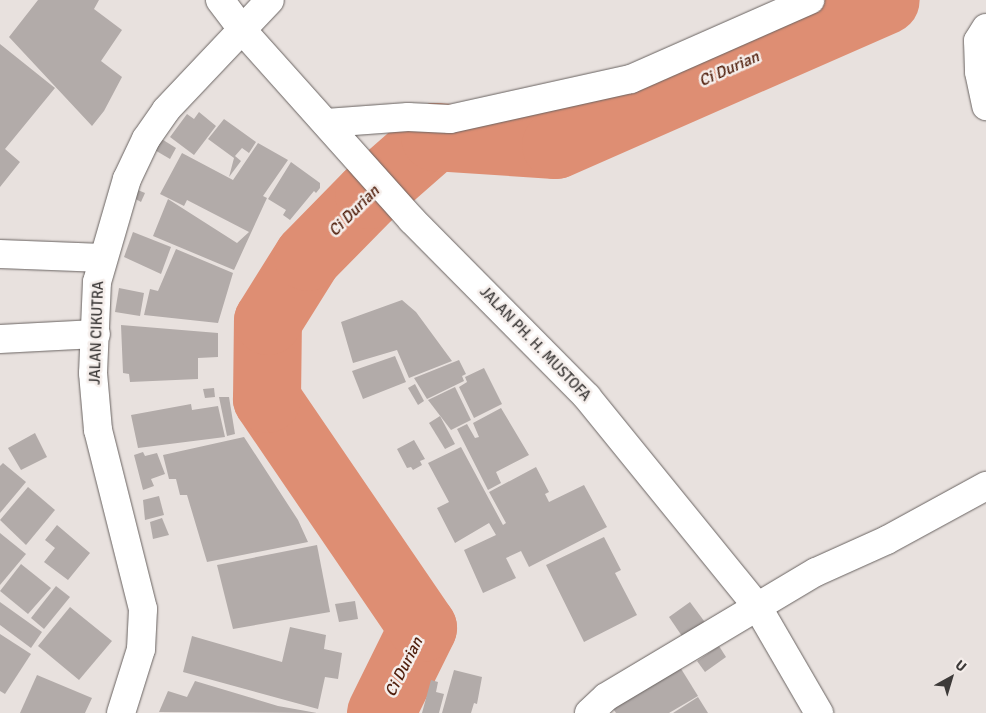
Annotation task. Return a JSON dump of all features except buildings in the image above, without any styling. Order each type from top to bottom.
[{"type":"main road","name":"JALAN PH. H. MUSTOFA","points":[[220,0],[243,31],[412,220],[587,397],[757,606],[819,713]]},
{"type":"main road","name":"JALAN CIKUTRA","points":[[121,713],[141,648],[143,609],[98,430],[93,374],[97,282],[128,179],[146,138],[166,110],[243,31],[270,0]]},
{"type":"main road","points":[[326,123],[408,117],[450,119],[631,79],[810,0]]},
{"type":"main road","points":[[986,28],[978,41],[979,72],[986,106]]},
{"type":"main road","points":[[0,254],[103,258]]},
{"type":"main road","points":[[0,339],[96,334]]},
{"type":"main road","points":[[589,713],[606,697],[816,572],[887,540],[986,486]]},
{"type":"waterway","name":"Ci Durian","points":[[381,713],[423,628],[267,399],[268,321],[308,257],[369,195],[435,137],[556,145],[886,0]]}]
